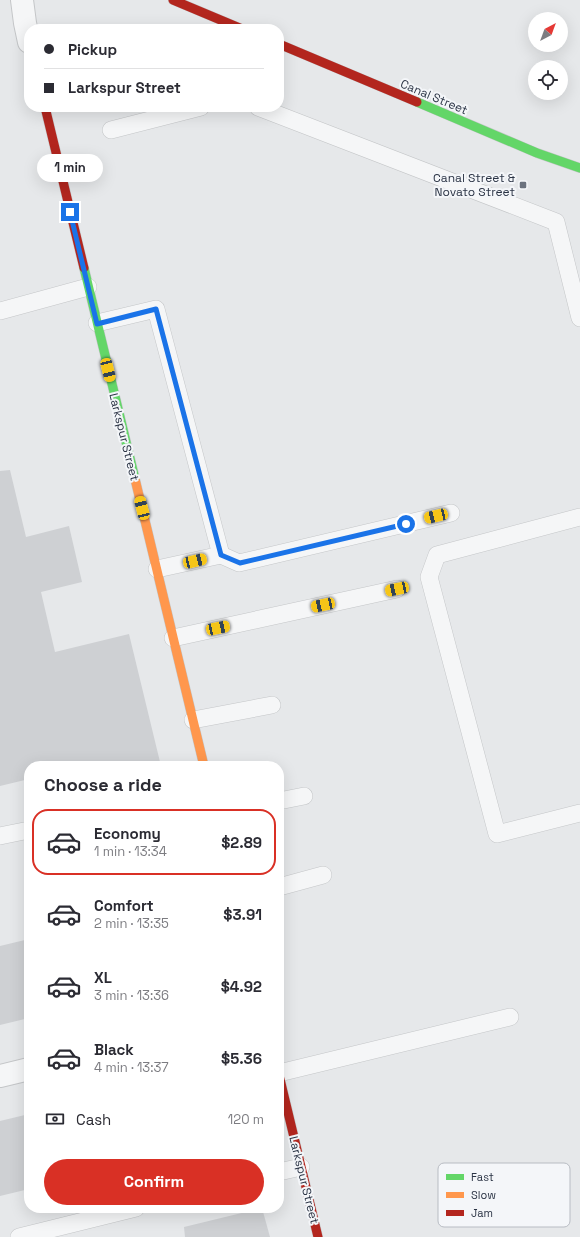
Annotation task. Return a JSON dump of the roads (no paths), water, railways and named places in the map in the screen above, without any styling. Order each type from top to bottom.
[{"type":"street","points":[[22,0],[25,24]]},
{"type":"street","points":[[174,0],[230,24]]},
{"type":"street","name":"Canal Street","points":[[284,46],[537,153],[580,168]]},
{"type":"street","name":"Larkspur Street","points":[[46,112],[203,761]]},
{"type":"street","points":[[0,1076],[24,1070]]},
{"type":"street","name":"Larkspur Street","points":[[284,1095],[318,1237]]},
{"type":"lane","points":[[111,130],[181,112]]},
{"type":"lane","points":[[271,112],[556,222],[580,318]]},
{"type":"lane","points":[[0,310],[88,287]]},
{"type":"lane","points":[[97,324],[156,309],[221,555]]},
{"type":"lane","points":[[157,570],[221,555],[240,563],[451,513]]},
{"type":"lane","points":[[580,517],[437,555],[429,577],[497,834],[580,813]]},
{"type":"lane","points":[[173,638],[397,589]]},
{"type":"lane","points":[[193,720],[272,705]]},
{"type":"lane","points":[[284,800],[304,796]]},
{"type":"lane","points":[[0,836],[24,831]]},
{"type":"lane","points":[[284,886],[323,875]]},
{"type":"lane","points":[[284,1073],[510,1017]]},
{"type":"lane","points":[[284,1171],[301,1167]]},
{"type":"lane","points":[[18,1237],[116,1213]]},
{"type":"place","name":"Canal Street & Novato Street","points":[[523,185]]}]
